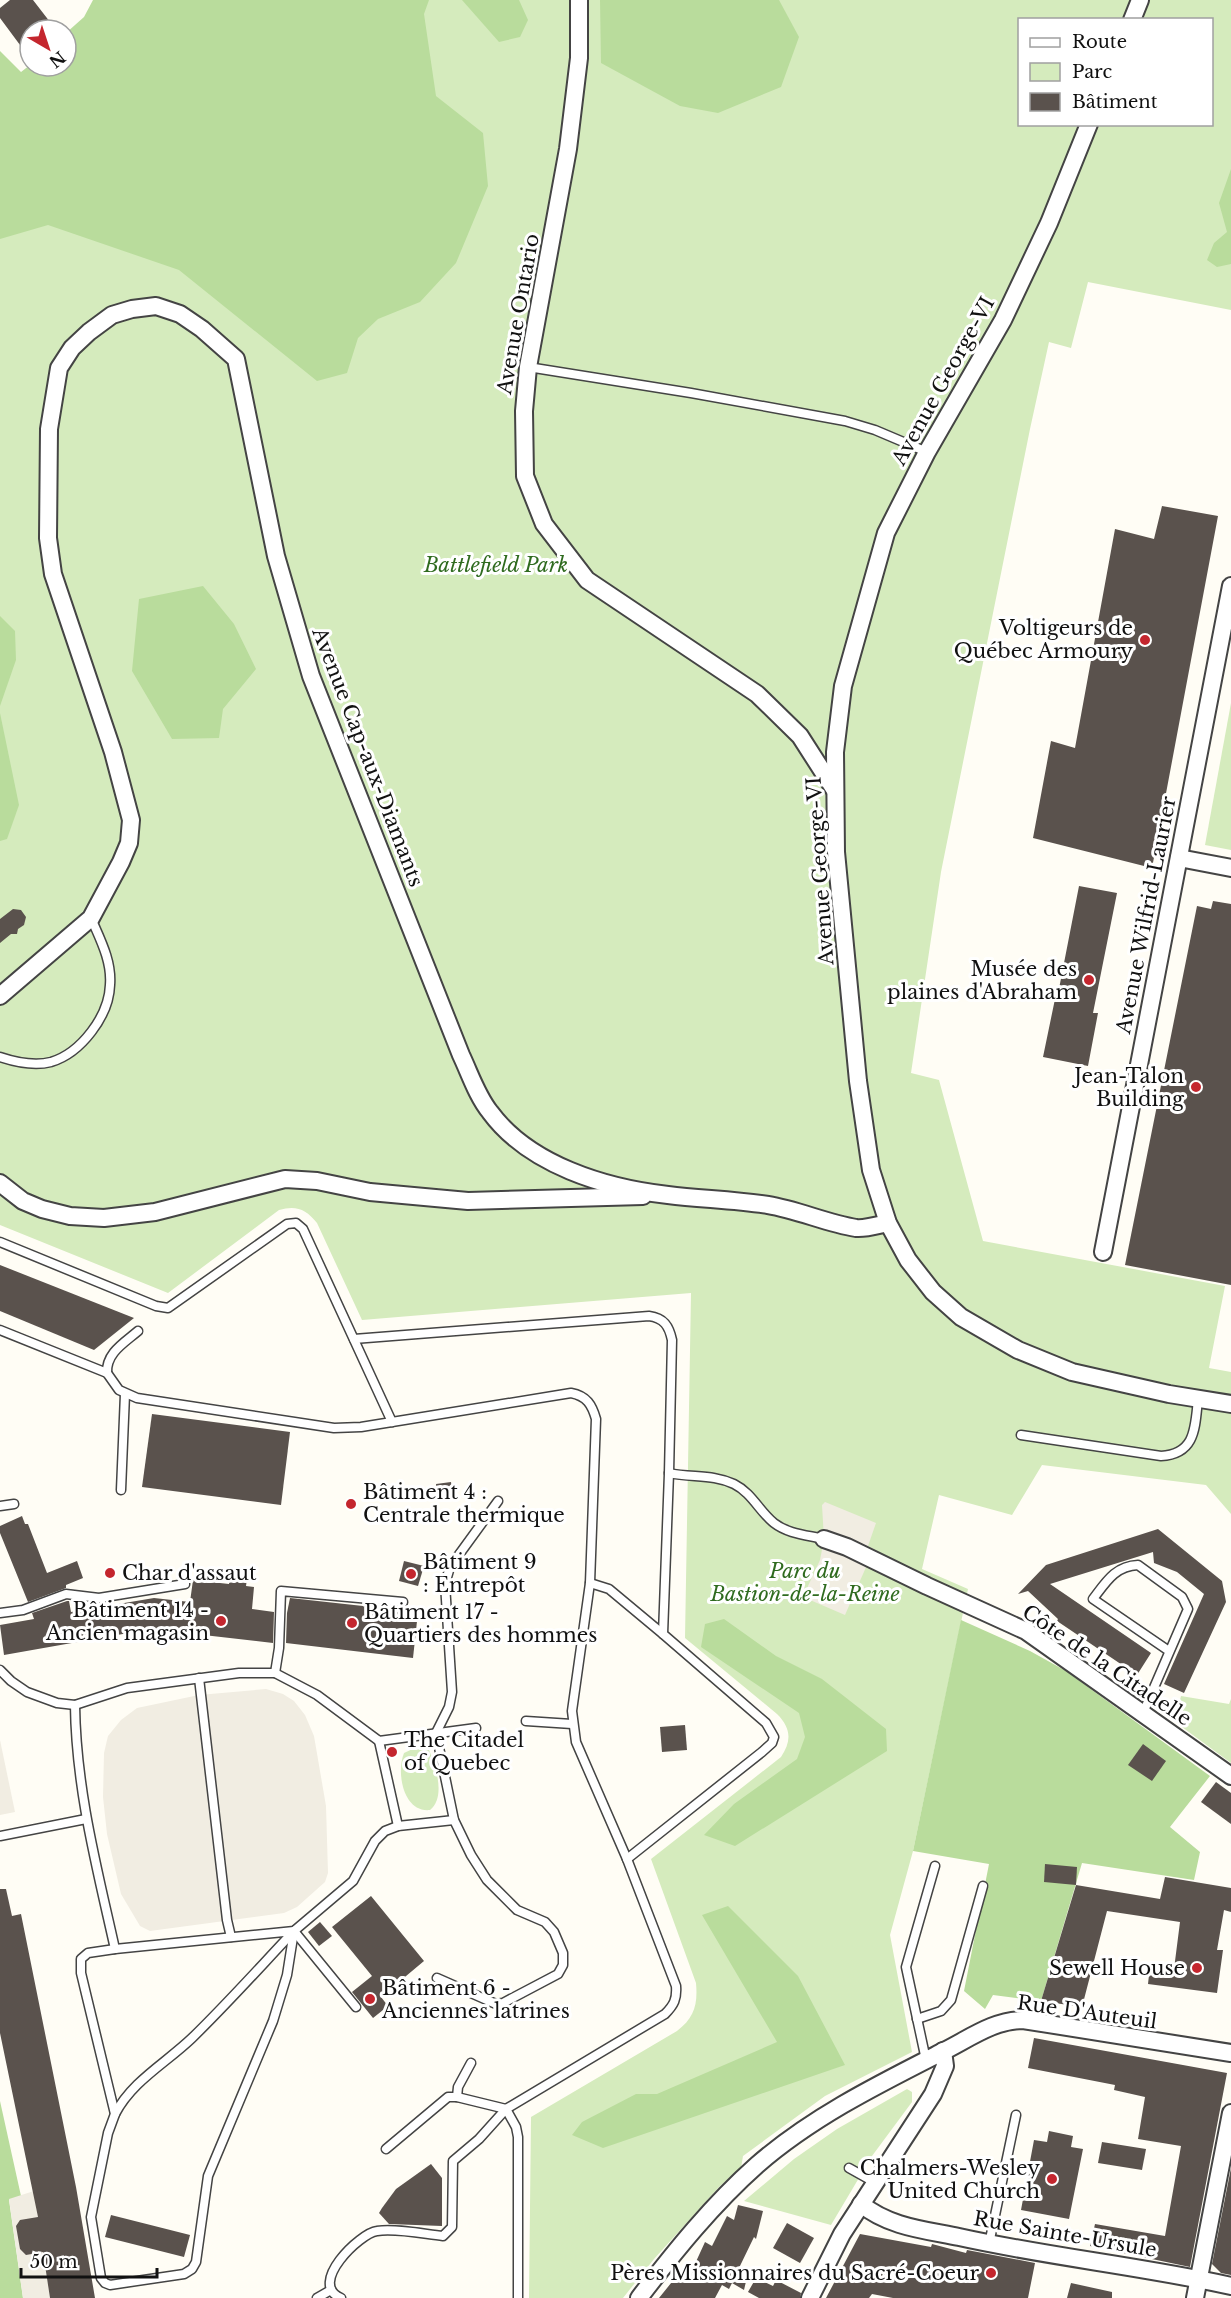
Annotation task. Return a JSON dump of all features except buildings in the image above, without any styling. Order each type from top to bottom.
[{"type":"street","name":"Avenue Ontario","points":[[579,0],[579,58],[568,149],[528,367],[524,411],[525,476],[544,524],[587,580],[757,694],[800,736],[834,789]]},
{"type":"street","points":[[1133,18],[1140,0]]},
{"type":"street","name":"Avenue George-VI","points":[[1088,126],[1049,223],[1003,320],[927,452],[886,533],[843,686],[835,752],[836,852],[858,1081],[871,1170],[888,1223],[908,1260],[933,1292],[961,1317],[1018,1350],[1072,1372],[1231,1404]]},
{"type":"street","name":"Avenue Cap-aux-Diamants","points":[[0,996],[91,918],[129,843],[131,819],[113,752],[53,574],[48,538],[49,429],[59,368],[72,348],[88,332],[112,315],[132,309],[156,306],[180,314],[202,329],[236,359],[276,556],[311,676],[461,1055],[488,1110],[501,1126],[521,1143],[571,1170],[603,1181],[667,1196]]},
{"type":"street","name":"Avenue Wilfrid-Laurier","points":[[1103,1252],[1231,586]]},
{"type":"street","points":[[1179,858],[1231,868]]},
{"type":"street","name":"Avenue Cap-aux-Diamants","points":[[0,1183],[23,1201],[42,1209],[70,1216],[104,1218],[155,1212],[285,1179],[317,1181],[370,1192],[468,1202],[667,1196],[743,1201],[782,1207],[858,1228],[888,1223]]},
{"type":"street","name":"Côte de la Citadelle","points":[[824,1539],[847,1547],[1026,1631],[1231,1776]]},
{"type":"street","name":"Rue D'Auteuil","points":[[639,2298],[667,2261],[722,2199],[758,2164],[839,2108],[943,2051],[1002,2022],[1023,2020],[1231,2053]]},
{"type":"street","points":[[810,2298],[842,2234],[933,2094],[945,2066],[943,2051]]},
{"type":"street","points":[[1195,2298],[1231,2113]]},
{"type":"street","name":"Rue Sainte-Ursule","points":[[861,2204],[874,2214],[894,2223],[989,2244],[1231,2286]]},
{"type":"lane","points":[[528,367],[845,421],[875,430],[927,452]]},
{"type":"lane","points":[[0,1057],[19,1063],[50,1062],[81,1045],[100,1020],[111,986],[107,958],[91,918]]},
{"type":"lane","points":[[0,1242],[156,1306],[168,1308],[287,1224],[296,1223],[303,1229],[393,1422]]},
{"type":"lane","points":[[354,1339],[659,1317],[669,1329],[672,1340],[663,1634]]},
{"type":"lane","points":[[0,1330],[107,1372],[119,1390],[125,1394],[168,1403],[334,1428],[361,1428],[571,1393],[580,1395],[589,1401],[596,1419],[591,1583],[572,1724],[576,1742],[627,1859],[676,1986],[676,1997],[672,2007],[665,2014],[506,2109],[479,2139],[453,2161],[452,2228],[449,2232],[443,2236],[378,2230],[365,2235],[333,2268],[328,2282],[331,2290],[340,2298]]},
{"type":"lane","points":[[107,1372],[109,1357],[138,1331]]},
{"type":"lane","points":[[121,1490],[125,1394]]},
{"type":"lane","points":[[1021,1434],[1172,1456],[1181,1452],[1191,1439],[1198,1399]]},
{"type":"lane","points":[[669,1473],[683,1476],[712,1476],[733,1484],[750,1495],[774,1523],[783,1528],[824,1539]]},
{"type":"lane","points":[[437,1978],[495,2004],[558,1974],[563,1965],[563,1953],[554,1932],[545,1922],[518,1910],[487,1880],[471,1855],[454,1820],[436,1733],[449,1707],[452,1692],[445,1584],[447,1575],[450,1567],[498,1501]]},
{"type":"lane","points":[[0,1506],[14,1504]]},
{"type":"lane","points":[[1143,1713],[1188,1609],[1182,1597],[1138,1565],[1112,1573],[1093,1599],[1169,1651]]},
{"type":"lane","points":[[591,1583],[609,1589],[663,1634],[766,1724],[774,1737],[772,1743],[762,1752],[627,1859]]},
{"type":"lane","points":[[0,1613],[23,1610],[66,1594],[99,1598],[185,1584]]},
{"type":"lane","points":[[275,1673],[279,1648],[281,1591],[402,1602]]},
{"type":"lane","points":[[0,1670],[27,1692],[57,1703],[75,1705],[127,1688],[238,1673],[275,1673],[317,1695],[379,1741],[398,1826]]},
{"type":"lane","points":[[199,1678],[231,1938]]},
{"type":"lane","points":[[75,1705],[76,1743],[86,1819],[115,1949]]},
{"type":"lane","points":[[526,1721],[572,1724]]},
{"type":"lane","points":[[379,1741],[476,1728]]},
{"type":"lane","points":[[0,1836],[86,1819]]},
{"type":"lane","points":[[294,1931],[287,1975],[273,2020],[208,2176],[196,2262],[192,2269],[184,2274],[110,2286],[101,2278],[91,2217],[108,2133],[122,2101],[131,2090],[193,2037],[294,1931],[353,1881],[375,1841],[385,1831],[398,1826],[454,1820]]},
{"type":"lane","points":[[926,2060],[906,1966],[935,1866]]},
{"type":"lane","points":[[917,2019],[941,2011],[951,2000],[983,1886]]},
{"type":"lane","points":[[115,2114],[81,1973],[81,1959],[88,1953],[115,1949],[294,1931]]},
{"type":"lane","points":[[294,1931],[356,2007]]},
{"type":"lane","points":[[457,2097],[458,2087],[471,2063]]},
{"type":"lane","points":[[386,2149],[448,2097],[457,2097],[506,2109],[516,2127],[518,2137],[518,2298]]},
{"type":"lane","points":[[989,2244],[1017,2115]]},
{"type":"lane","points":[[849,2168],[874,2182]]},
{"type":"lane","points":[[317,2298],[331,2290]]},
{"type":"green space","points":[[93,0],[429,0],[424,14],[436,96],[483,133],[488,186],[456,263],[420,302],[378,319],[358,338],[347,373],[317,381],[179,270],[48,225],[0,239],[0,51],[18,69],[18,78],[78,78],[78,22],[84,17]]},
{"type":"green space","name":"Battlefield Park","points":[[323,0],[1231,0],[1231,310],[1088,282],[1071,348],[1049,342],[941,872],[911,1073],[939,1080],[983,1241],[1225,1286],[1209,1368],[1231,1372],[1231,1514],[1206,1485],[1042,1465],[1012,1515],[939,1495],[922,1569],[968,1589],[913,1851],[890,1935],[912,2052],[825,2096],[743,2156],[741,2168],[720,2186],[654,2259],[623,2298],[529,2298],[531,2117],[677,2031],[691,2016],[696,1998],[696,1983],[651,1859],[781,1757],[788,1740],[785,1724],[777,1714],[685,1638],[691,1293],[362,1320],[317,1223],[309,1214],[300,1209],[279,1210],[168,1293],[0,1225],[0,202]]},
{"type":"green space","points":[[462,0],[519,0],[528,20],[520,37],[499,42]]},
{"type":"green space","points":[[600,0],[779,0],[799,37],[781,87],[718,113],[680,106],[601,63]]},
{"type":"green space","points":[[1231,169],[1231,264],[1217,267],[1207,260],[1214,243],[1227,232],[1219,203]]},
{"type":"green space","points":[[203,586],[234,624],[256,669],[223,709],[219,738],[172,739],[132,671],[139,599]]},
{"type":"green space","points":[[0,616],[15,631],[16,660],[0,706]]},
{"type":"green space","points":[[1231,703],[1231,850],[1205,845]]},
{"type":"green space","points":[[0,713],[19,805],[7,839],[0,841]]},
{"type":"green space","points":[[724,1619],[776,1656],[822,1679],[886,1729],[887,1751],[735,1846],[704,1835],[734,1804],[797,1759],[805,1737],[799,1713],[701,1647],[705,1624]]},
{"type":"green space","points":[[961,1620],[1030,1651],[1066,1671],[1210,1776],[1170,1827],[1200,1852],[1194,1880],[1082,1863],[1041,2001],[993,1995],[985,2009],[964,1991],[989,1864],[913,1851]]},
{"type":"green space","points":[[1181,1696],[1229,1704],[1231,1699],[1231,1763],[1182,1727],[1177,1716]]},
{"type":"green space","points":[[419,1746],[429,1750],[438,1782],[438,1798],[430,1810],[413,1805],[404,1790],[402,1780],[404,1753]]},
{"type":"green space","points":[[728,1906],[798,1976],[845,2065],[603,2148],[572,2135],[582,2122],[636,2094],[657,2094],[777,2042],[702,1915]]},
{"type":"green space","points":[[907,2089],[912,2092],[912,2102],[872,2156],[831,2225],[744,2201],[794,2159],[837,2129]]},
{"type":"green space","points":[[0,2101],[21,2196],[9,2200],[23,2298],[0,2298]]},
{"type":"shaded area","points":[[825,1502],[876,1523],[868,1546],[874,1549],[845,1615],[803,1597],[820,1560],[824,1539],[822,1505]]},
{"type":"shaded area","points":[[266,1689],[283,1694],[294,1701],[305,1715],[314,1736],[326,1806],[328,1873],[325,1882],[297,1907],[284,1913],[150,1931],[140,1926],[121,1894],[107,1834],[103,1797],[104,1753],[108,1736],[121,1720],[137,1708],[199,1695]]},
{"type":"shaded area","points":[[0,1740],[15,1812],[0,1815]]},
{"type":"shaded area","points":[[34,2191],[50,2298],[23,2298],[9,2199]]},
{"type":"place","name":"Voltigeurs de Québec Armoury","points":[[1145,640]]},
{"type":"place","name":"Musée des plaines d'Abraham","points":[[1089,980]]},
{"type":"place","name":"Jean-Talon Building","points":[[1196,1087]]},
{"type":"place","name":"Bâtiment 4 : Centrale thermique","points":[[351,1504]]},
{"type":"place","name":"Char d'assaut","points":[[110,1573]]},
{"type":"place","name":"Bâtiment 9 : Entrepôt","points":[[411,1574]]},
{"type":"place","name":"Bâtiment 14 - Ancien magasin","points":[[221,1621]]},
{"type":"place","name":"Bâtiment 17 - Quartiers des hommes","points":[[352,1623]]},
{"type":"place","name":"The Citadel of Quebec","points":[[392,1752]]},
{"type":"place","name":"Sewell House","points":[[1197,1968]]},
{"type":"place","name":"Bâtiment 6 - Anciennes latrines","points":[[370,1999]]},
{"type":"place","name":"Chalmers-Wesley United Church","points":[[1052,2179]]},
{"type":"place","name":"Pères Missionnaires du Sacré-Coeur","points":[[991,2273]]},
{"type":"park label","name":"Parc du Bastion-de-la-Reine","points":[[805,1582]]}]
